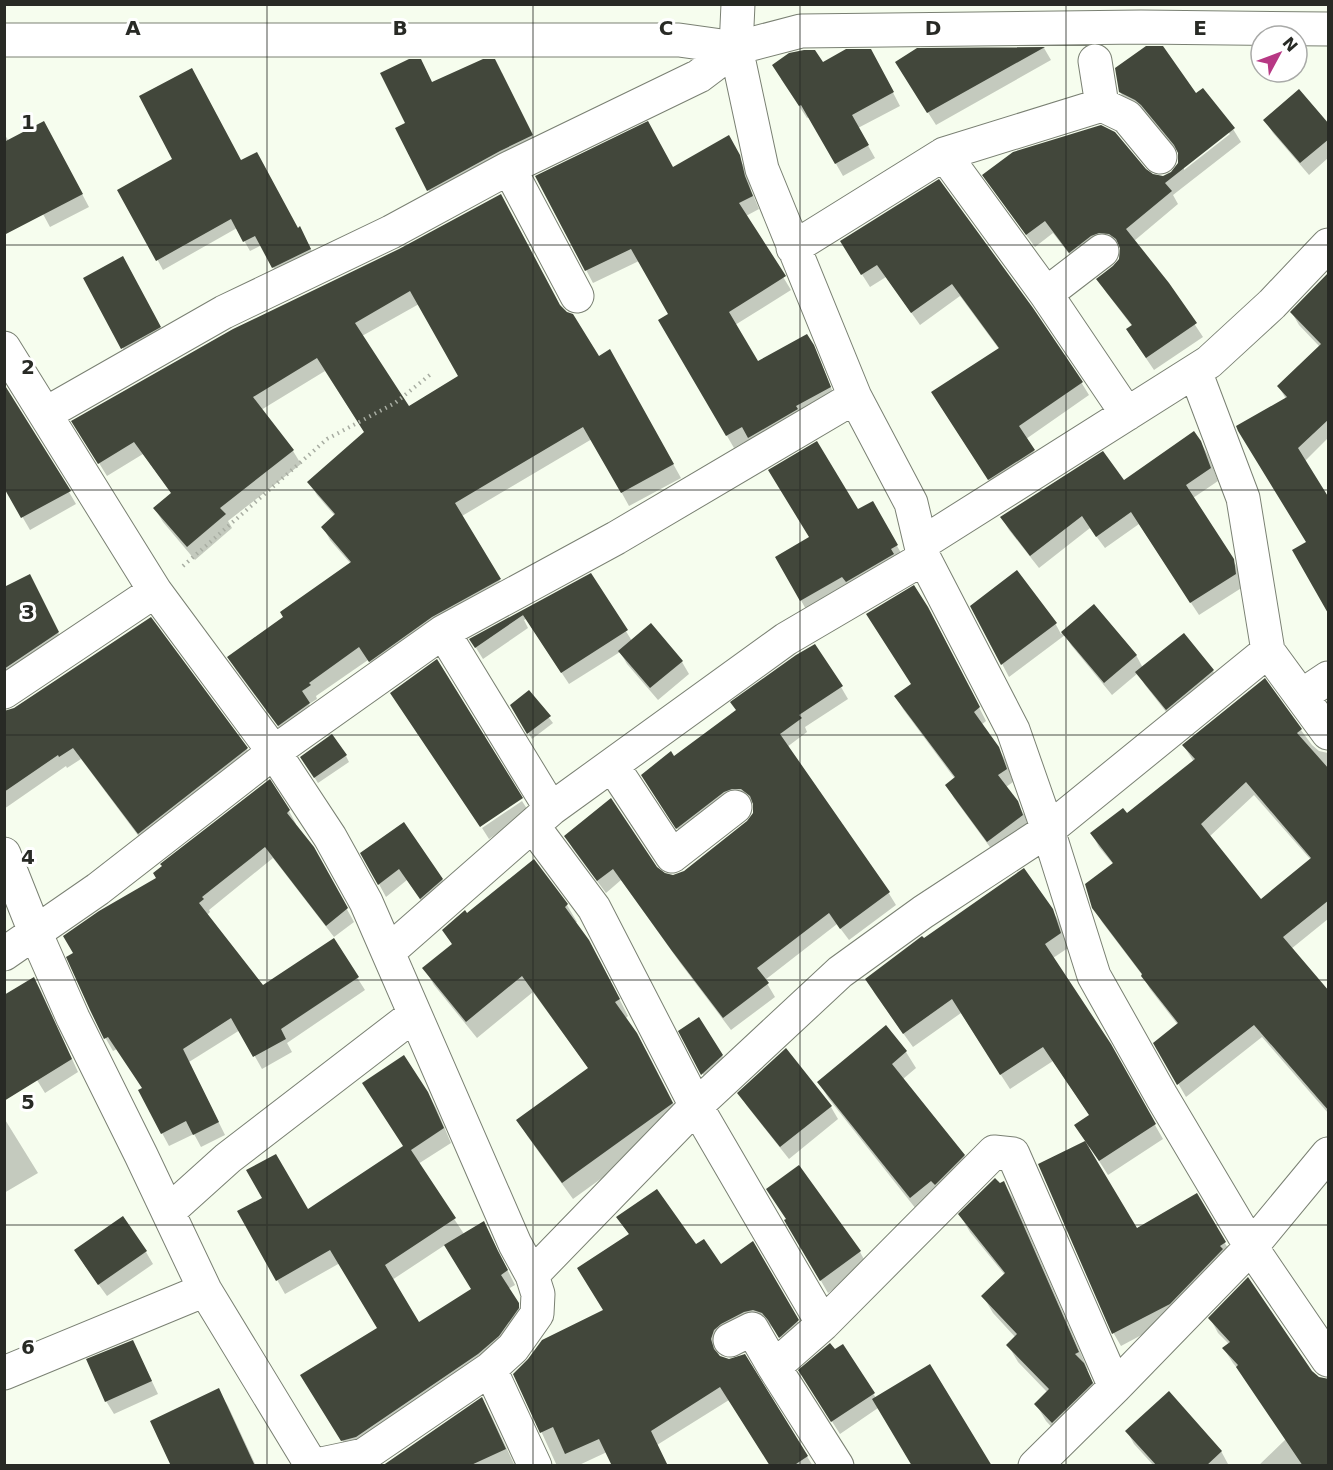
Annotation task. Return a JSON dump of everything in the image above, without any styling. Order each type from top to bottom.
[{"type":"street","points":[[4,40],[679,40],[737,29],[801,31],[1141,27],[1329,29]]},
{"type":"street","points":[[45,414],[225,312],[391,232],[509,168],[699,76],[737,29]]},
{"type":"street","points":[[737,29],[762,169],[855,397],[911,502],[922,551],[1013,730],[1048,830],[1094,976],[1251,1248],[1329,1360]]},
{"type":"street","points":[[1095,61],[1102,105]]},
{"type":"street","points":[[793,248],[944,154],[1102,105],[1127,117],[1160,157]]},
{"type":"street","points":[[944,154],[1046,294],[1128,414]]},
{"type":"street","points":[[509,168],[577,296]]},
{"type":"street","points":[[388,952],[542,818],[786,639],[1209,362],[1272,304],[1328,247]]},
{"type":"street","points":[[1046,294],[1102,251]]},
{"type":"street","points":[[4,348],[155,591],[274,752],[330,837],[366,902],[515,1244],[532,1275],[538,1294],[537,1314],[513,1348],[490,1369],[364,1455],[312,1466],[205,1290],[72,1018],[4,854]]},
{"type":"street","points":[[1195,370],[1243,498],[1268,651],[1329,733]]},
{"type":"street","points":[[4,954],[98,889],[274,752],[443,632],[616,538],[855,397]]},
{"type":"street","points":[[4,692],[155,591]]},
{"type":"street","points":[[443,632],[542,818],[594,908],[696,1106],[823,1324]]},
{"type":"street","points":[[532,1275],[696,1106],[840,972],[923,912],[1048,830],[1268,651]]},
{"type":"street","points":[[1301,696],[1329,678]]},
{"type":"street","points":[[612,765],[672,856],[735,807]]},
{"type":"street","points":[[168,1212],[228,1158],[414,1014]]},
{"type":"street","points":[[774,1367],[823,1324],[994,1152],[1013,1154],[1115,1387]]},
{"type":"street","points":[[1041,1464],[1251,1248],[1329,1154]]},
{"type":"street","points":[[4,1373],[205,1290]]},
{"type":"street","points":[[730,1340],[752,1329],[837,1466]]},
{"type":"street","points":[[490,1369],[535,1466]]},
{"type":"path","points":[[155,591],[327,439],[395,403],[431,374]]},
{"type":"building","points":[[1146,46],[1163,46],[1196,93],[1203,88],[1235,128],[1165,183],[1172,191],[1126,229],[1197,323],[1146,358],[1126,329],[1132,325],[1096,279],[1119,259],[1120,248],[1116,239],[1109,234],[1099,233],[1091,236],[1069,253],[1045,221],[1026,235],[982,175],[1013,152],[1101,125],[1115,132],[1146,169],[1153,174],[1163,176],[1171,172],[1178,163],[1178,153],[1174,145],[1141,105],[1119,92],[1115,68]]},
{"type":"building","points":[[1045,47],[927,113],[895,62],[917,48]]},
{"type":"building","points":[[846,49],[871,49],[894,92],[852,115],[869,145],[835,164],[801,105],[799,106],[772,65],[789,53],[815,50],[823,62]]},
{"type":"building","points":[[409,59],[421,59],[432,82],[483,59],[495,59],[533,135],[427,191],[395,128],[405,123],[380,73]]},
{"type":"building","points":[[192,68],[241,160],[257,152],[311,249],[272,268],[255,236],[243,242],[231,219],[156,261],[117,190],[172,159],[139,96]]},
{"type":"building","points":[[1299,89],[1329,124],[1329,139],[1300,163],[1263,120]]},
{"type":"building","points":[[44,121],[83,194],[4,235],[4,142]]},
{"type":"building","points":[[648,121],[673,167],[729,135],[740,155],[753,196],[739,203],[786,276],[729,312],[758,361],[807,334],[814,345],[831,387],[796,406],[798,409],[748,438],[742,427],[726,436],[658,320],[668,314],[631,249],[585,271],[535,176]]},
{"type":"building","points":[[939,179],[1033,308],[1083,382],[1019,426],[1035,450],[988,480],[931,392],[999,348],[952,284],[911,313],[877,265],[861,275],[840,241]]},
{"type":"building","points":[[501,194],[560,305],[573,314],[599,356],[610,349],[674,464],[621,493],[583,427],[455,503],[501,579],[432,617],[369,662],[359,647],[309,683],[311,685],[302,691],[310,703],[278,726],[227,657],[283,617],[280,612],[351,562],[321,527],[335,514],[307,482],[364,432],[317,358],[253,397],[294,450],[220,508],[226,514],[187,547],[153,508],[171,493],[134,442],[98,464],[71,421],[233,329],[399,249]],"holes":[[[410,291],[458,376],[409,406],[355,323]]]},
{"type":"building","points":[[123,256],[161,327],[121,349],[83,278]]},
{"type":"building","points":[[1329,272],[1329,419],[1298,448],[1329,498],[1329,615],[1292,550],[1306,542],[1236,426],[1287,397],[1277,386],[1321,344],[1290,312]]},
{"type":"building","points":[[4,384],[71,491],[21,518],[4,488]]},
{"type":"building","points":[[1194,431],[1201,441],[1211,468],[1186,485],[1234,559],[1236,574],[1190,603],[1131,512],[1096,537],[1082,516],[1030,556],[1000,517],[1103,451],[1124,480]]},
{"type":"building","points":[[817,441],[858,509],[873,501],[898,545],[891,549],[894,554],[846,582],[842,577],[800,601],[775,557],[809,537],[768,470]]},
{"type":"building","points":[[1017,570],[1057,623],[1001,665],[970,606]]},
{"type":"building","points":[[591,573],[628,630],[561,673],[523,615],[475,648],[469,639]]},
{"type":"building","points":[[30,574],[59,632],[4,669],[4,587]]},
{"type":"building","points":[[914,585],[928,607],[980,707],[974,712],[999,747],[1007,769],[998,775],[1018,801],[1023,815],[987,842],[945,785],[955,777],[894,696],[911,684],[866,614]]},
{"type":"building","points":[[1094,604],[1137,655],[1104,683],[1061,632]]},
{"type":"building","points":[[151,617],[248,748],[138,834],[73,748],[59,757],[58,755],[4,792],[4,711],[14,708]]},
{"type":"building","points":[[651,623],[683,661],[650,688],[618,651]]},
{"type":"building","points":[[1184,633],[1214,670],[1166,710],[1135,672]]},
{"type":"building","points":[[815,644],[843,686],[799,715],[802,718],[780,734],[890,892],[840,929],[829,913],[757,968],[769,983],[723,1018],[613,869],[597,881],[564,836],[611,798],[657,867],[673,875],[684,871],[747,821],[753,813],[750,796],[741,789],[724,792],[676,829],[641,775],[671,751],[674,756],[736,710],[730,702]]},
{"type":"building","points":[[437,659],[523,798],[480,827],[390,693]]},
{"type":"building","points":[[1265,678],[1302,729],[1297,733],[1329,769],[1329,900],[1283,937],[1329,991],[1329,1111],[1254,1025],[1177,1085],[1153,1043],[1178,1023],[1092,908],[1085,884],[1113,863],[1090,833],[1123,808],[1127,813],[1195,759],[1182,745]],"holes":[[[1246,782],[1311,858],[1261,899],[1201,824]]]},
{"type":"building","points":[[529,690],[551,716],[527,734],[510,705]]},
{"type":"building","points":[[332,734],[347,755],[314,778],[300,757]]},
{"type":"building","points":[[270,779],[290,810],[287,813],[314,847],[348,908],[326,926],[265,847],[202,897],[204,899],[199,903],[263,985],[334,938],[359,977],[281,1029],[286,1039],[253,1057],[231,1018],[183,1049],[219,1122],[193,1135],[186,1121],[161,1134],[138,1090],[142,1088],[108,1037],[104,1039],[66,957],[73,953],[63,936],[99,911],[156,878],[153,873],[162,866],[160,864]]},
{"type":"building","points":[[404,822],[443,879],[420,899],[399,869],[378,885],[360,853]]},
{"type":"building","points":[[534,859],[568,904],[565,907],[589,940],[620,999],[615,1002],[637,1033],[673,1103],[562,1183],[516,1120],[588,1068],[522,976],[466,1022],[422,968],[452,944],[442,930],[465,910],[467,913]]},
{"type":"building","points":[[1024,868],[1053,909],[1061,933],[1045,944],[1111,1044],[1156,1124],[1099,1161],[1074,1125],[1089,1115],[1043,1047],[1000,1075],[952,999],[903,1034],[865,979],[922,936],[924,938]]},
{"type":"building","points":[[34,977],[72,1059],[4,1101],[4,995]]},
{"type":"building","points":[[699,1017],[723,1055],[701,1075],[678,1031]]},
{"type":"building","points":[[886,1025],[907,1051],[892,1064],[965,1155],[935,1185],[931,1181],[910,1198],[817,1082]]},
{"type":"building","points":[[786,1048],[832,1106],[780,1147],[737,1093]]},
{"type":"building","points":[[404,1055],[428,1092],[444,1128],[411,1150],[456,1218],[385,1265],[419,1322],[471,1289],[444,1245],[484,1221],[508,1270],[501,1275],[519,1303],[519,1308],[499,1336],[478,1354],[356,1437],[341,1441],[300,1375],[377,1328],[330,1250],[276,1281],[237,1211],[262,1198],[246,1170],[276,1154],[308,1209],[403,1146],[362,1083]]},
{"type":"building","points":[[1085,1141],[1137,1228],[1197,1193],[1226,1242],[1220,1246],[1223,1249],[1170,1304],[1112,1334],[1038,1164]]},
{"type":"building","points":[[799,1165],[861,1251],[820,1281],[784,1220],[786,1219],[766,1189]]},
{"type":"building","points":[[995,1178],[1000,1183],[1004,1181],[1079,1352],[1075,1354],[1084,1363],[1093,1383],[1052,1423],[1034,1404],[1049,1389],[1006,1345],[1017,1334],[981,1296],[1005,1273],[958,1214]]},
{"type":"building","points":[[657,1189],[696,1244],[704,1239],[721,1264],[753,1241],[799,1320],[779,1338],[762,1313],[753,1310],[721,1324],[714,1330],[711,1339],[714,1349],[720,1356],[729,1359],[745,1354],[808,1456],[793,1466],[770,1466],[720,1387],[651,1431],[668,1466],[612,1466],[599,1439],[565,1454],[553,1427],[540,1433],[513,1374],[542,1340],[603,1310],[577,1268],[629,1234],[616,1217]]},
{"type":"building","points":[[123,1216],[147,1251],[98,1285],[74,1250]]},
{"type":"building","points":[[1248,1277],[1312,1371],[1319,1377],[1329,1379],[1329,1466],[1303,1466],[1236,1367],[1238,1365],[1222,1348],[1230,1342],[1208,1318]]},
{"type":"building","points":[[133,1340],[152,1381],[105,1402],[86,1359]]},
{"type":"building","points":[[830,1343],[835,1349],[843,1344],[875,1393],[831,1422],[798,1370]]},
{"type":"building","points":[[930,1364],[992,1466],[912,1466],[872,1399]]},
{"type":"building","points":[[219,1388],[255,1466],[171,1466],[150,1421]]},
{"type":"building","points":[[1169,1391],[1222,1451],[1206,1466],[1157,1466],[1125,1431]]},
{"type":"building","points":[[482,1397],[506,1449],[469,1466],[382,1466]]}]
